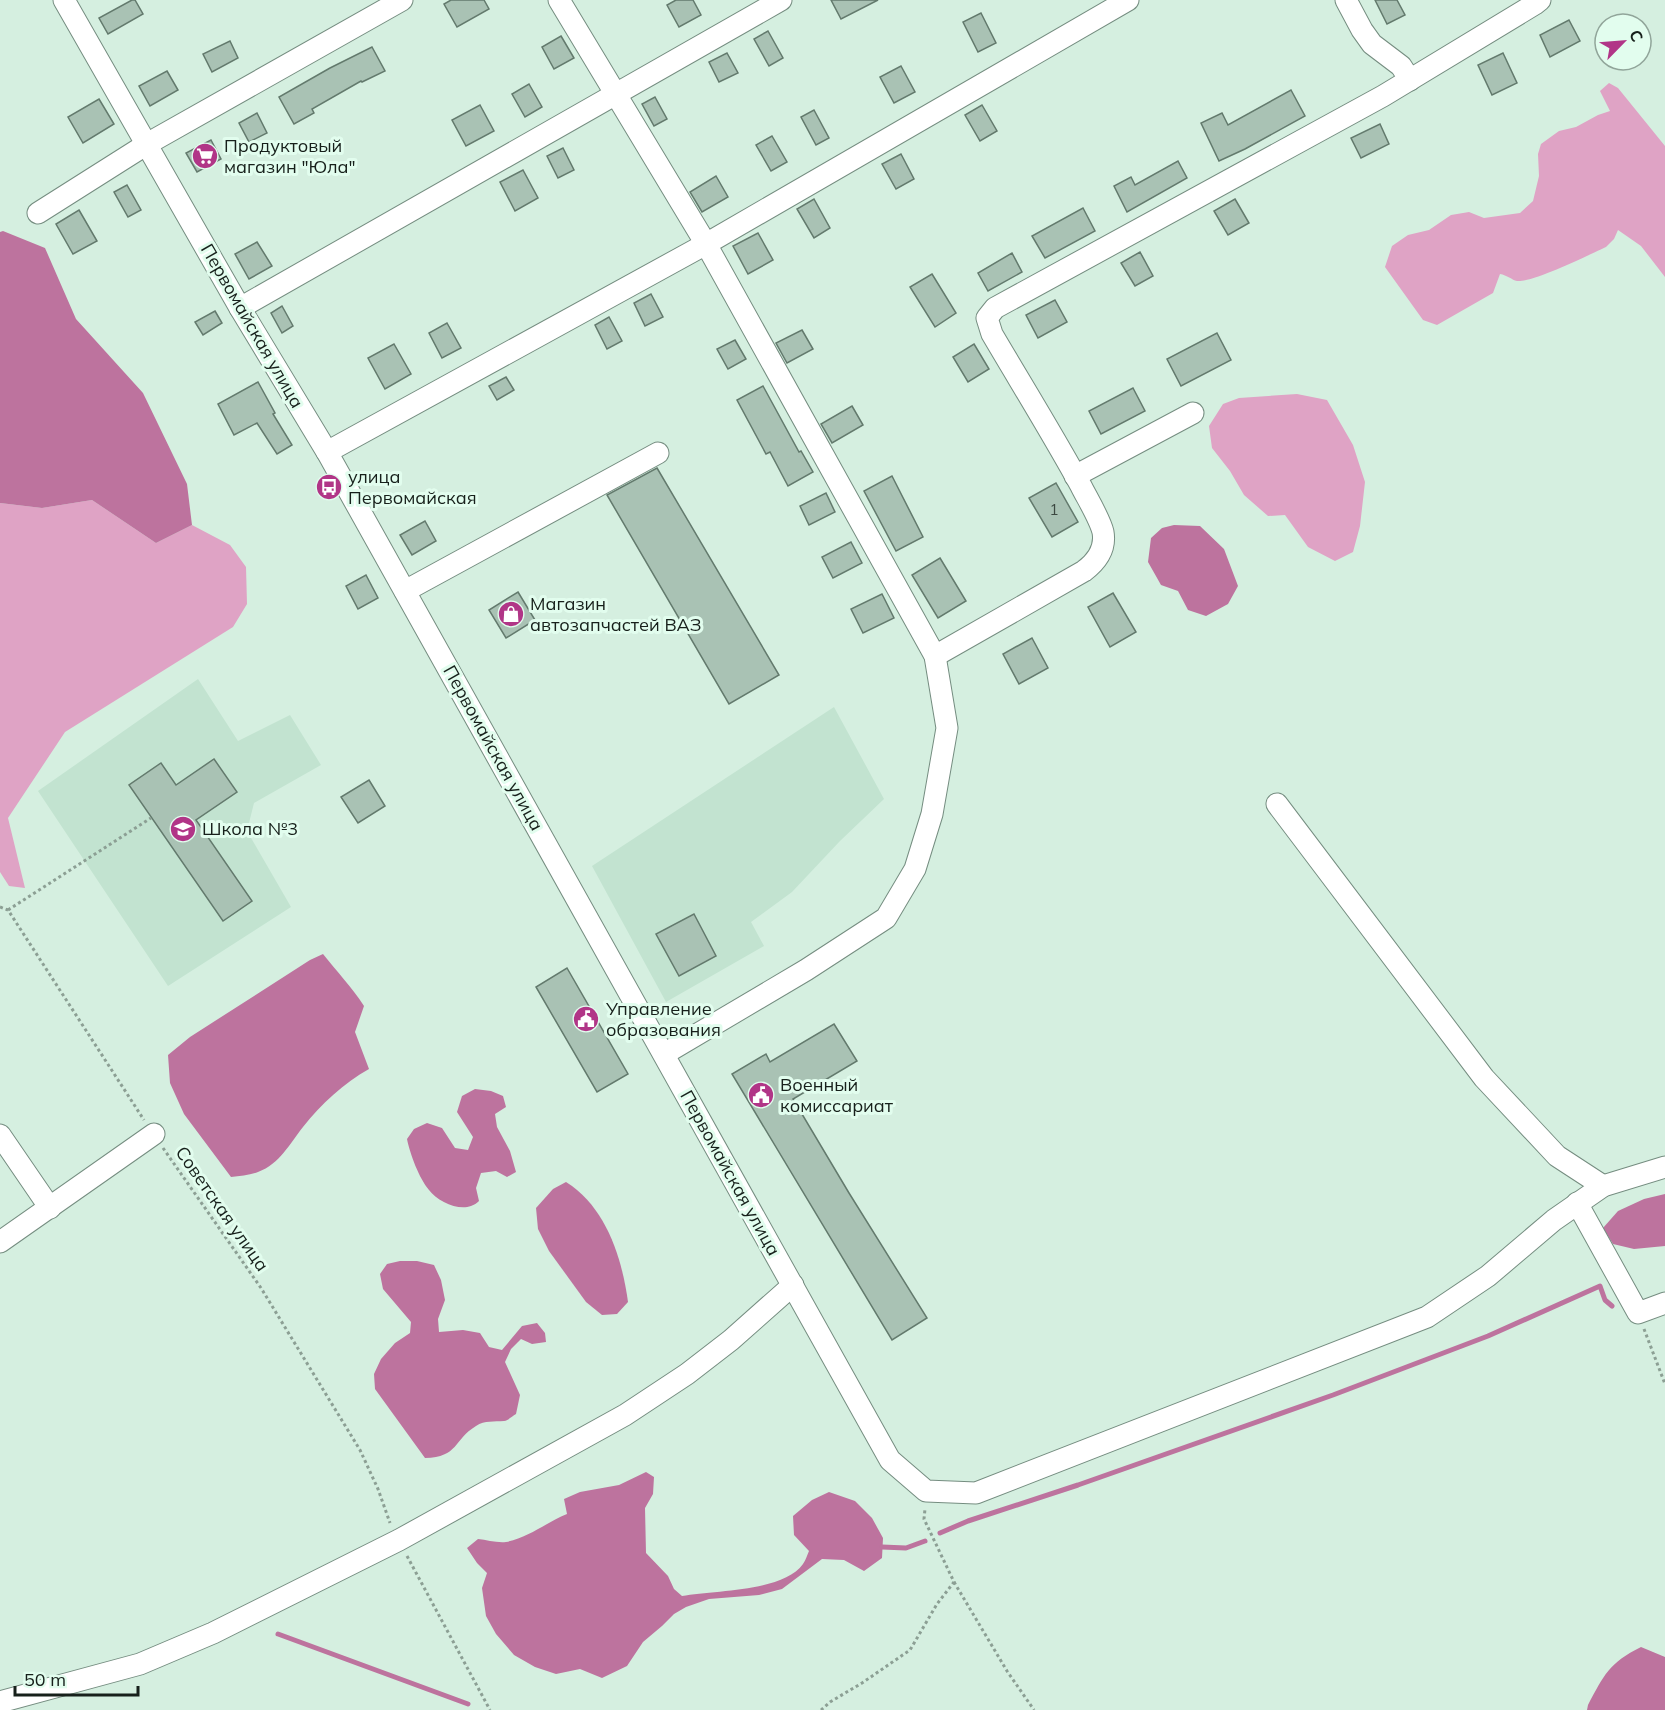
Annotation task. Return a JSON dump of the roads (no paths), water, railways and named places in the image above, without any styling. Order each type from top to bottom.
[{"type":"street","name":"Первомайская улица","points":[[64,0],[240,308],[327,452],[890,1460],[926,1491],[976,1493],[1427,1317],[1488,1276],[1577,1203]]},
{"type":"street","points":[[38,213],[369,8],[402,0]]},
{"type":"street","points":[[559,0],[706,244],[935,656],[947,728],[932,814],[915,869],[886,918],[664,1054]]},
{"type":"street","points":[[240,308],[781,0]]},
{"type":"street","points":[[327,452],[706,244],[1128,0]]},
{"type":"street","points":[[1346,0],[1372,44],[1401,66],[1410,80]]},
{"type":"street","points":[[935,656],[1084,571],[1094,563],[1102,549],[1103,532],[1093,510],[992,334],[987,318],[995,308],[1410,80],[1540,0]]},
{"type":"street","points":[[1075,476],[1193,413]]},
{"type":"street","points":[[405,591],[658,453]]},
{"type":"street","points":[[1277,804],[1484,1078],[1557,1156],[1603,1186]]},
{"type":"street","points":[[0,1242],[154,1134]]},
{"type":"street","points":[[0,1135],[50,1208]]},
{"type":"street","points":[[1665,1167],[1603,1186],[1577,1203],[1638,1313],[1665,1303]]},
{"type":"street","points":[[8,1704],[140,1664],[213,1633],[399,1540],[626,1415],[687,1374],[731,1340],[793,1285]]},
{"type":"waterway","points":[[940,1533],[968,1521],[1078,1485],[1333,1395],[1488,1336],[1600,1286],[1605,1300],[1612,1306]]},
{"type":"waterway","points":[[882,1547],[906,1548],[925,1541]]},
{"type":"waterway","points":[[278,1634],[468,1704]]},
{"type":"place","name":"Продуктовый магазин \"Юла\"","points":[[205,156]]},
{"type":"place","name":"улица Первомайская","points":[[329,487]]},
{"type":"place","name":"Магазин автозапчастей ВАЗ","points":[[511,614]]},
{"type":"place","name":"Школа №3","points":[[183,829]]},
{"type":"place","name":"Управление образования","points":[[586,1019]]},
{"type":"place","name":"Военный комиссариат","points":[[761,1095]]}]
